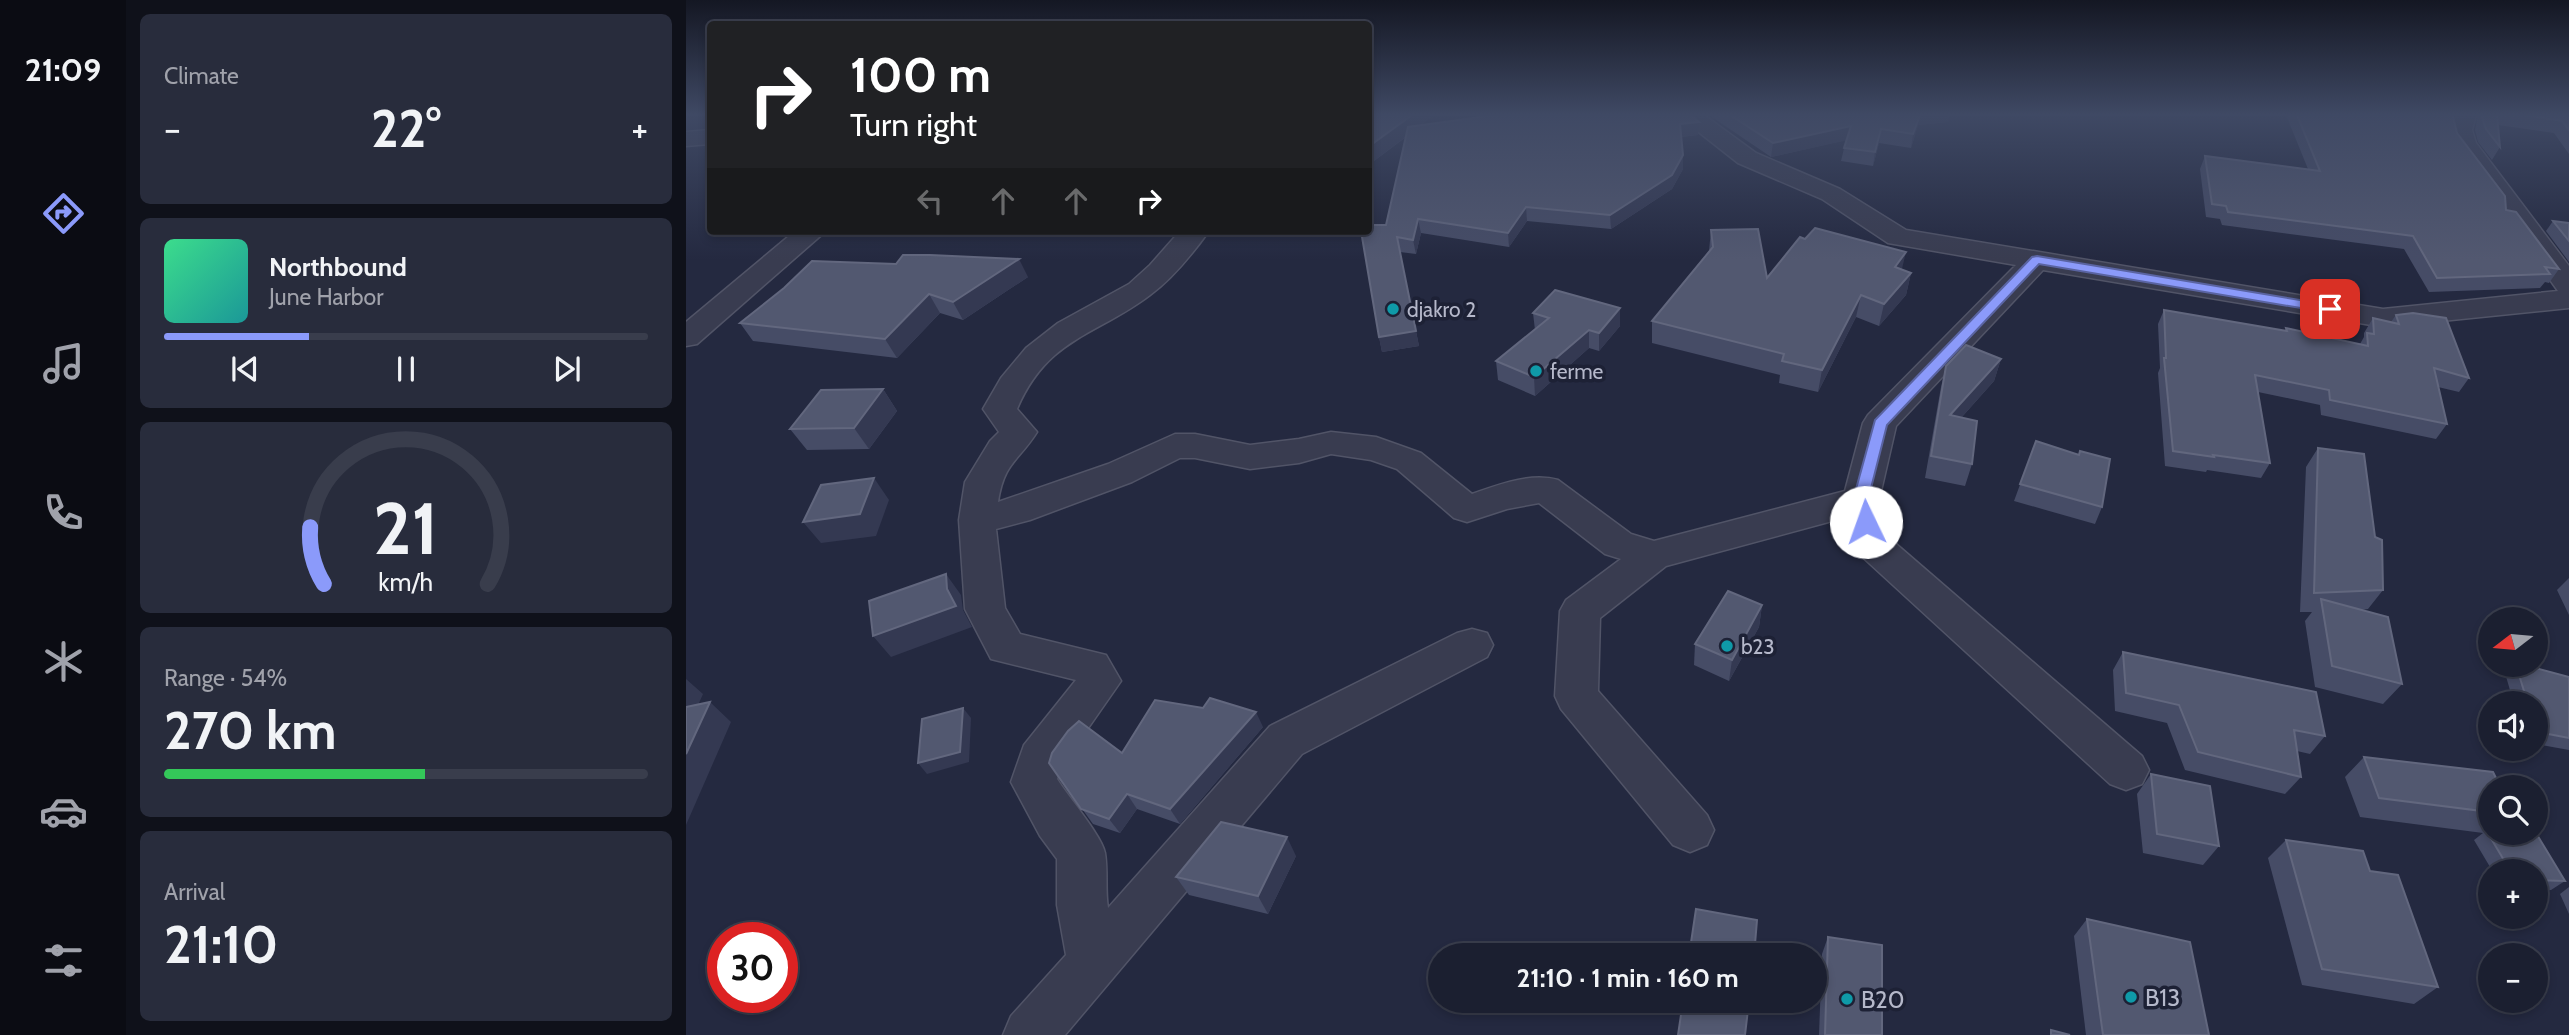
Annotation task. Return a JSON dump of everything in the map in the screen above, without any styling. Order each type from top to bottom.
[{"type":"street","points":[[1759,163],[1831,194],[1899,237],[2383,318],[2569,299]]},
{"type":"street","points":[[2478,163],[2569,286]]},
{"type":"street","points":[[686,337],[807,235]]},
{"type":"street","points":[[1093,962],[1082,905],[1081,852],[1057,821],[1034,782],[1040,759],[1100,681],[1091,667],[1006,647],[985,609],[977,520],[983,482],[1002,449],[1020,432],[999,409],[1009,388],[1040,353],[1069,329],[1109,309],[1148,283],[1191,235]]},
{"type":"street","points":[[2037,260],[1880,423],[1861,500],[1871,543],[2126,770]]},
{"type":"street","points":[[977,520],[1017,511],[1120,473],[1175,446],[1195,446],[1251,457],[1299,452],[1331,443],[1376,449],[1409,461],[1468,509],[1502,496],[1545,489],[1618,544],[1654,555]]},
{"type":"street","points":[[1690,830],[1576,696],[1580,611],[1654,555],[1861,500]]},
{"type":"street","points":[[1030,1035],[1286,740],[1472,645]]},
{"type":"building","points":[[1400,163],[1678,163],[1672,175],[1610,215],[1526,207],[1508,233],[1418,219],[1413,240],[1397,237],[1416,331],[1379,337],[1362,235],[1372,235],[1372,225],[1386,225]]},
{"type":"building","points":[[2206,163],[2261,163],[2320,171],[2317,163],[2480,163],[2505,196],[2506,210],[2516,212],[2559,269],[2545,267],[2550,274],[2437,278],[2413,236],[2228,212],[2226,206],[2212,204]]},
{"type":"building","points":[[2553,221],[2569,223],[2569,241]]},
{"type":"building","points":[[1815,228],[1906,252],[1895,267],[1911,273],[1884,304],[1861,295],[1822,370],[1782,361],[1784,354],[1652,321],[1713,247],[1711,230],[1758,229],[1767,278],[1800,237],[1805,239]]},
{"type":"building","points":[[903,255],[1019,259],[953,302],[929,294],[885,339],[740,323],[784,288],[812,261],[896,264]]},
{"type":"building","points":[[1555,290],[1620,308],[1599,333],[1589,330],[1534,377],[1496,361],[1549,318],[1533,313]]},
{"type":"building","points":[[2164,310],[2287,331],[2286,328],[2368,346],[2367,333],[2374,334],[2373,318],[2399,324],[2396,315],[2413,313],[2446,318],[2469,378],[2434,368],[2447,424],[2330,400],[2329,390],[2255,375],[2270,463],[2173,451],[2164,358]]},
{"type":"building","points":[[1966,345],[2001,359],[1950,415],[1977,421],[1972,464],[1931,456],[1946,366]]},
{"type":"building","points":[[883,389],[854,428],[790,429],[821,390]]},
{"type":"building","points":[[2036,441],[2079,455],[2080,451],[2110,459],[2102,507],[2020,484]]},
{"type":"building","points":[[2318,448],[2364,454],[2375,537],[2382,540],[2383,590],[2314,593]]},
{"type":"building","points":[[874,478],[860,514],[803,522],[821,485]]},
{"type":"building","points":[[946,574],[947,589],[956,606],[873,636],[869,601]]},
{"type":"building","points":[[1728,591],[1762,605],[1732,660],[1695,644]]},
{"type":"building","points":[[2321,599],[2388,617],[2402,684],[2332,666]]},
{"type":"building","points":[[2123,652],[2316,692],[2325,736],[2294,730],[2301,777],[2198,752],[2179,705],[2126,693]]},
{"type":"building","points":[[2548,671],[2569,677],[2569,738],[2548,734],[2548,691],[2524,691],[2520,677],[2548,677]]},
{"type":"building","points":[[1210,698],[1256,712],[1170,809],[1127,794],[1109,819],[1081,809],[1049,763],[1052,753],[1079,721],[1122,753],[1155,700],[1203,708]]},
{"type":"building","points":[[710,702],[686,754],[686,707]]},
{"type":"building","points":[[963,708],[960,752],[918,763],[922,719]]},
{"type":"building","points":[[2364,757],[2493,772],[2494,775],[2478,775],[2478,810],[2379,798]]},
{"type":"building","points":[[2151,774],[2210,786],[2219,846],[2157,834]]},
{"type":"building","points":[[1221,822],[1287,837],[1258,896],[1176,877]]},
{"type":"building","points":[[2286,840],[2363,851],[2370,871],[2398,875],[2438,987],[2322,969]]},
{"type":"building","points":[[2495,845],[2543,845],[2565,881],[2548,880],[2548,859],[2503,859]]},
{"type":"building","points":[[1696,909],[1757,920],[1755,943],[1691,943]]},
{"type":"building","name":"B13","points":[[2087,919],[2190,942],[2209,1035],[2103,1035]]},
{"type":"building","name":"B20","points":[[1828,937],[1882,945],[1882,1035],[1825,1035]]},
{"type":"building","points":[[1681,1013],[1748,1013],[1745,1035],[1678,1035]]},
{"type":"building","points":[[2051,1030],[2070,1035],[2051,1035]]},
{"type":"place","name":"djakro 2","points":[[1393,309]]},
{"type":"place","name":"ferme","points":[[1536,371]]},
{"type":"place","name":"b23","points":[[1727,646]]},
{"type":"place","name":"B13","points":[[2131,997]]},
{"type":"place","name":"B20","points":[[1847,999]]},
{"type":"route","points":[[1866,522],[1861,500],[1880,423],[2037,260],[2330,309]]}]
